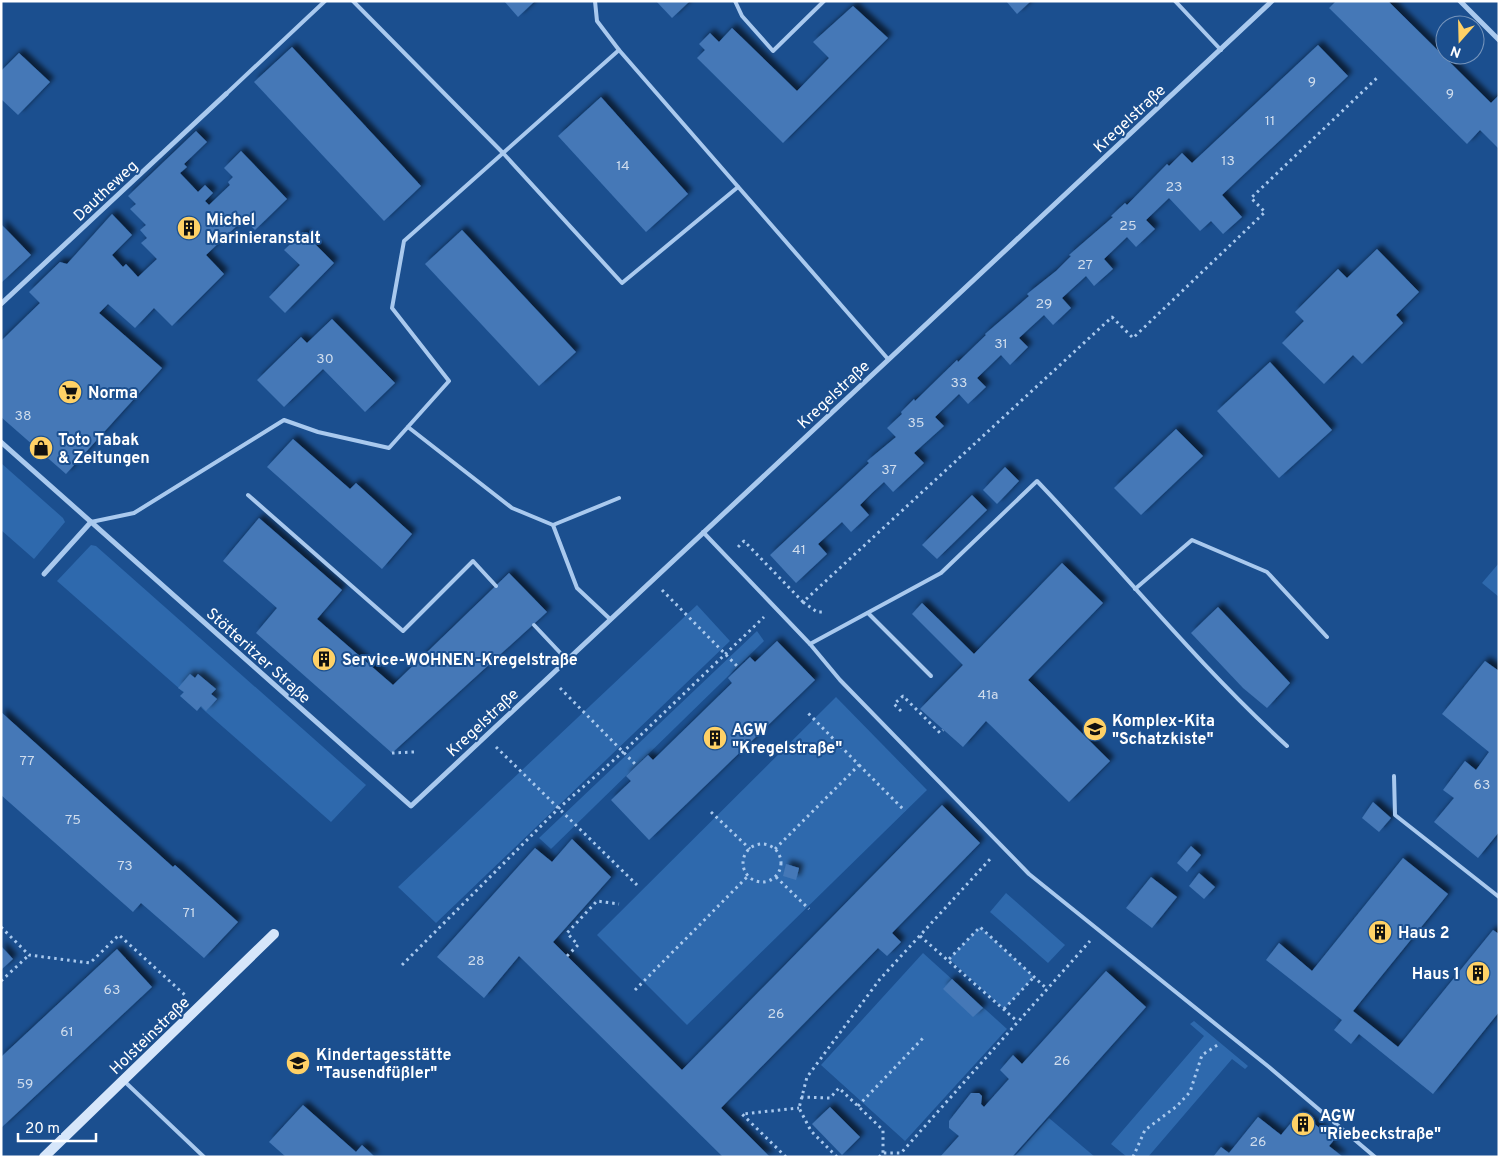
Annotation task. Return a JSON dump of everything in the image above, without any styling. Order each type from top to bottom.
[{"type":"street","name":"Kregelstraße","points":[[411,806],[1272,1]]},
{"type":"street","points":[[1460,1],[1499,40]]},
{"type":"street","name":"Dautheweg","points":[[1,304],[226,94]]},
{"type":"street","name":"Stötteritzer Straße","points":[[1,442],[411,806]]},
{"type":"street","points":[[44,574],[91,522]]},
{"type":"street","name":"Holsteinstraße","points":[[44,1157],[199,1009],[274,934]]},
{"type":"lane","points":[[226,94],[325,1]]},
{"type":"lane","points":[[352,1],[503,153],[622,283],[738,187]]},
{"type":"lane","points":[[595,1],[597,21],[619,50],[888,359]]},
{"type":"lane","points":[[735,1],[742,16],[773,51],[824,1]]},
{"type":"lane","points":[[1175,1],[1221,50]]},
{"type":"lane","points":[[91,522],[134,514],[284,420],[318,432],[389,448],[449,380],[392,308],[404,241],[619,50]]},
{"type":"lane","points":[[408,427],[512,508],[554,525],[619,498]]},
{"type":"lane","points":[[810,644],[941,573],[1037,481],[1106,554],[1134,589],[1238,702],[1287,746]]},
{"type":"lane","points":[[248,495],[403,631],[473,561],[496,586]]},
{"type":"lane","points":[[554,525],[578,588],[610,619]]},
{"type":"lane","points":[[703,532],[775,606],[840,680],[1029,874],[1225,1032],[1374,1157]]},
{"type":"lane","points":[[1134,589],[1192,540],[1267,572],[1327,637]]},
{"type":"lane","points":[[868,613],[931,676]]},
{"type":"lane","points":[[534,625],[567,660]]},
{"type":"lane","points":[[1394,776],[1395,815],[1499,897]]},
{"type":"lane","points":[[123,1081],[204,1157]]},
{"type":"path","points":[[802,602],[1112,317],[1133,338],[1265,212],[1251,198],[1378,78]]},
{"type":"path","points":[[727,557],[744,541],[802,602],[817,612],[825,612]]},
{"type":"path","points":[[652,580],[739,668]]},
{"type":"path","points":[[402,965],[559,808],[622,752],[775,606]]},
{"type":"path","points":[[549,677],[637,766]]},
{"type":"path","points":[[901,711],[894,704],[902,696],[940,733],[944,730]]},
{"type":"path","points":[[808,713],[905,811]]},
{"type":"path","points":[[485,737],[637,885]]},
{"type":"path","points":[[392,754],[414,752]]},
{"type":"path","points":[[776,849],[859,765]]},
{"type":"path","points":[[711,812],[750,849]]},
{"type":"path","points":[[763,844],[776,849],[782,862],[776,877],[764,882],[757,882],[748,876],[744,871],[743,859],[750,849],[763,844]]},
{"type":"path","points":[[837,1157],[810,1131],[799,1108],[807,1078],[880,979],[1002,846]]},
{"type":"path","points":[[635,990],[748,876]]},
{"type":"path","points":[[776,877],[810,910]]},
{"type":"path","points":[[567,956],[578,945],[567,933],[597,901],[619,904]]},
{"type":"path","points":[[1,927],[29,954],[90,963],[120,935],[199,1009]]},
{"type":"path","points":[[949,959],[980,927],[1046,988]]},
{"type":"path","points":[[801,1097],[830,1098],[839,1088],[883,1130],[882,1155],[901,1153],[1046,988],[1099,932]]},
{"type":"path","points":[[920,936],[949,959],[1017,1021]]},
{"type":"path","points":[[1,981],[29,954]]},
{"type":"path","points":[[1004,1009],[1034,977]]},
{"type":"path","points":[[1133,1157],[1145,1130],[1177,1106],[1190,1092],[1202,1055],[1218,1044],[1225,1032]]},
{"type":"path","points":[[858,1106],[924,1037]]},
{"type":"path","points":[[786,1157],[742,1114],[799,1108]]},
{"type":"shaded area","points":[[1,463],[63,518],[65,522],[34,559],[1,530]]},
{"type":"shaded area","points":[[91,545],[96,546],[366,785],[331,822],[57,581]]},
{"type":"shaded area","points":[[1499,563],[1499,597],[1482,583]]},
{"type":"shaded area","points":[[697,605],[730,641],[436,923],[398,887]]},
{"type":"shaded area","points":[[757,631],[764,641],[551,849],[539,838]]},
{"type":"shaded area","points":[[836,697],[927,790],[687,1025],[597,935]]},
{"type":"shaded area","points":[[1006,893],[1065,945],[1048,963],[990,912]]},
{"type":"shaded area","points":[[980,927],[1034,977],[1004,1009],[949,959]]},
{"type":"shaded area","points":[[923,953],[1007,1029],[905,1141],[821,1065]]},
{"type":"shaded area","points":[[1194,1021],[1248,1066],[1245,1069],[1232,1059],[1148,1157],[1127,1157],[1111,1144],[1204,1036],[1190,1024]]},
{"type":"shaded area","points":[[1049,1118],[1095,1157],[1014,1157]]},
{"type":"building","points":[[504,1],[535,1],[518,17]]},
{"type":"building","points":[[656,1],[690,1],[672,18]]},
{"type":"building","points":[[1006,1],[1031,1],[1017,14]]},
{"type":"building","points":[[1336,1],[1388,1],[1435,48],[1435,65],[1453,65],[1491,103],[1499,95],[1499,149],[1480,130],[1467,144],[1329,8]]},
{"type":"building","points":[[853,6],[888,38],[783,143],[697,58],[705,50],[699,44],[710,33],[719,42],[732,28],[797,91],[829,58],[813,42]]},
{"type":"building","points":[[1318,45],[1348,76],[1222,195],[1242,217],[1223,234],[1211,221],[1200,231],[1169,198],[1146,220],[1155,229],[1136,247],[1127,237],[1104,259],[1113,269],[1094,286],[1086,276],[1062,298],[1071,308],[1053,325],[1044,315],[1019,338],[1028,347],[1010,365],[1001,355],[977,378],[986,387],[968,404],[959,394],[935,417],[944,426],[914,453],[924,463],[893,492],[884,482],[872,493],[860,505],[869,515],[851,532],[842,522],[818,544],[827,554],[796,583],[770,555],[869,463],[867,461],[896,437],[887,428],[902,414],[901,412],[1029,296],[1027,294],[1056,271],[1071,256],[1069,255],[1113,217],[1111,216],[1125,203],[1127,205],[1167,164],[1169,166],[1182,153],[1192,163]]},
{"type":"building","points":[[292,47],[421,186],[384,221],[254,82]]},
{"type":"building","points":[[19,53],[50,82],[18,115],[1,99],[1,71]]},
{"type":"building","points":[[601,97],[688,194],[646,232],[558,136]]},
{"type":"building","points":[[196,131],[207,142],[184,164],[187,167],[180,173],[198,192],[205,185],[213,193],[205,201],[209,205],[230,185],[228,182],[233,177],[224,168],[241,151],[287,199],[255,230],[244,219],[206,255],[224,274],[172,326],[154,308],[135,328],[108,304],[99,313],[162,368],[66,474],[1,417],[1,341],[40,303],[29,292],[60,262],[67,264],[112,214],[132,235],[112,255],[123,267],[126,264],[138,277],[157,259],[141,243],[147,238],[140,230],[146,225],[130,209],[136,204],[128,196]]},
{"type":"building","points":[[1,224],[31,255],[1,283]]},
{"type":"building","points":[[462,230],[576,352],[539,386],[425,264]]},
{"type":"building","points":[[303,232],[334,263],[285,313],[269,297],[300,265],[284,250]]},
{"type":"building","points":[[1377,249],[1419,292],[1396,315],[1403,323],[1362,364],[1353,355],[1324,384],[1282,343],[1304,321],[1295,312],[1338,269],[1347,278]]},
{"type":"building","points":[[332,319],[395,383],[365,412],[323,369],[284,407],[257,380],[301,337],[307,343]]},
{"type":"building","points":[[1270,362],[1332,430],[1279,478],[1217,411]]},
{"type":"building","points":[[1176,429],[1203,456],[1141,515],[1114,488]]},
{"type":"building","points":[[293,439],[350,489],[356,483],[412,534],[382,569],[267,467]]},
{"type":"building","points":[[1005,467],[1019,481],[997,504],[983,490]]},
{"type":"building","points":[[972,495],[987,510],[937,559],[922,545]]},
{"type":"building","name":"Service-WOHNEN-Kregelstraße","points":[[259,518],[342,590],[317,619],[393,685],[509,573],[547,612],[392,753],[256,633],[277,608],[223,561]]},
{"type":"building","points":[[1062,563],[1103,603],[1028,680],[1110,761],[1069,802],[986,721],[963,747],[920,709],[963,665],[912,614],[922,603],[974,654]]},
{"type":"building","points":[[1218,607],[1290,683],[1267,708],[1243,688],[1191,633]]},
{"type":"building","name":"AGW \"Kregelstraße\"","points":[[777,641],[815,680],[649,840],[611,800],[631,781],[626,776],[648,755],[653,760],[732,683],[728,678],[750,657],[755,662]]},
{"type":"building","points":[[1485,661],[1499,671],[1499,832],[1478,858],[1434,822],[1454,798],[1443,790],[1465,761],[1476,770],[1489,752],[1442,714]]},
{"type":"building","points":[[190,674],[195,678],[198,674],[216,689],[211,694],[217,699],[206,711],[201,706],[197,711],[180,696],[184,692],[178,688]]},
{"type":"building","points":[[1,712],[173,867],[175,865],[238,922],[204,958],[141,903],[133,912],[1,795]]},
{"type":"building","points":[[1373,802],[1391,818],[1379,832],[1362,818]]},
{"type":"building","points":[[942,805],[980,843],[892,933],[901,942],[887,956],[878,948],[721,1108],[770,1157],[723,1157],[519,956],[484,998],[437,957],[535,848],[552,862],[572,839],[611,877],[553,942],[682,1070]]},
{"type":"building","points":[[1191,846],[1201,855],[1187,872],[1177,863]]},
{"type":"building","points":[[1403,858],[1448,894],[1353,1011],[1398,1047],[1493,930],[1499,934],[1499,1012],[1433,1094],[1359,1034],[1351,1044],[1334,1030],[1342,1020],[1266,960],[1279,943],[1312,971]]},
{"type":"building","points":[[786,864],[799,868],[796,880],[783,876]]},
{"type":"building","points":[[1199,873],[1215,887],[1204,899],[1189,886]]},
{"type":"building","points":[[1151,877],[1177,897],[1152,928],[1126,908]]},
{"type":"building","points":[[1,946],[13,959],[1,970]]},
{"type":"building","points":[[117,949],[152,987],[1,1128],[1,1057]]},
{"type":"building","points":[[1106,971],[1146,1007],[1012,1157],[940,1157],[959,1136],[949,1128],[949,1121],[971,1093],[979,1093],[982,1096],[981,1104],[984,1107],[1009,1079],[1000,1070],[1013,1055],[1022,1064]]},
{"type":"building","points":[[952,979],[983,1008],[973,1017],[943,989]]},
{"type":"building","points":[[303,1105],[356,1152],[362,1145],[375,1157],[286,1157],[269,1142]]},
{"type":"building","points":[[830,1107],[860,1137],[842,1155],[812,1124]]},
{"type":"building","points":[[1300,1112],[1334,1140],[1329,1146],[1343,1157],[1213,1157],[1221,1147],[1229,1153],[1258,1117],[1281,1135]]},
{"type":"place","name":"Michel Marinieranstalt","points":[[189,228]]},
{"type":"place","name":"Norma","points":[[70,392]]},
{"type":"place","name":"Toto Tabak & Zeitungen","points":[[41,448]]},
{"type":"place","name":"Service-WOHNEN-Kregelstraße","points":[[324,659]]},
{"type":"place","name":"Komplex-Kita \"Schatzkiste\"","points":[[1095,729]]},
{"type":"place","name":"AGW \"Kregelstraße\"","points":[[715,738]]},
{"type":"place","name":"Haus 2","points":[[1380,932]]},
{"type":"place","name":"Haus 1","points":[[1478,973]]},
{"type":"place","name":"Kindertagesstätte \"Tausendfüßler\"","points":[[298,1063]]},
{"type":"place","name":"AGW \"Riebeckstraße\"","points":[[1303,1124]]}]
